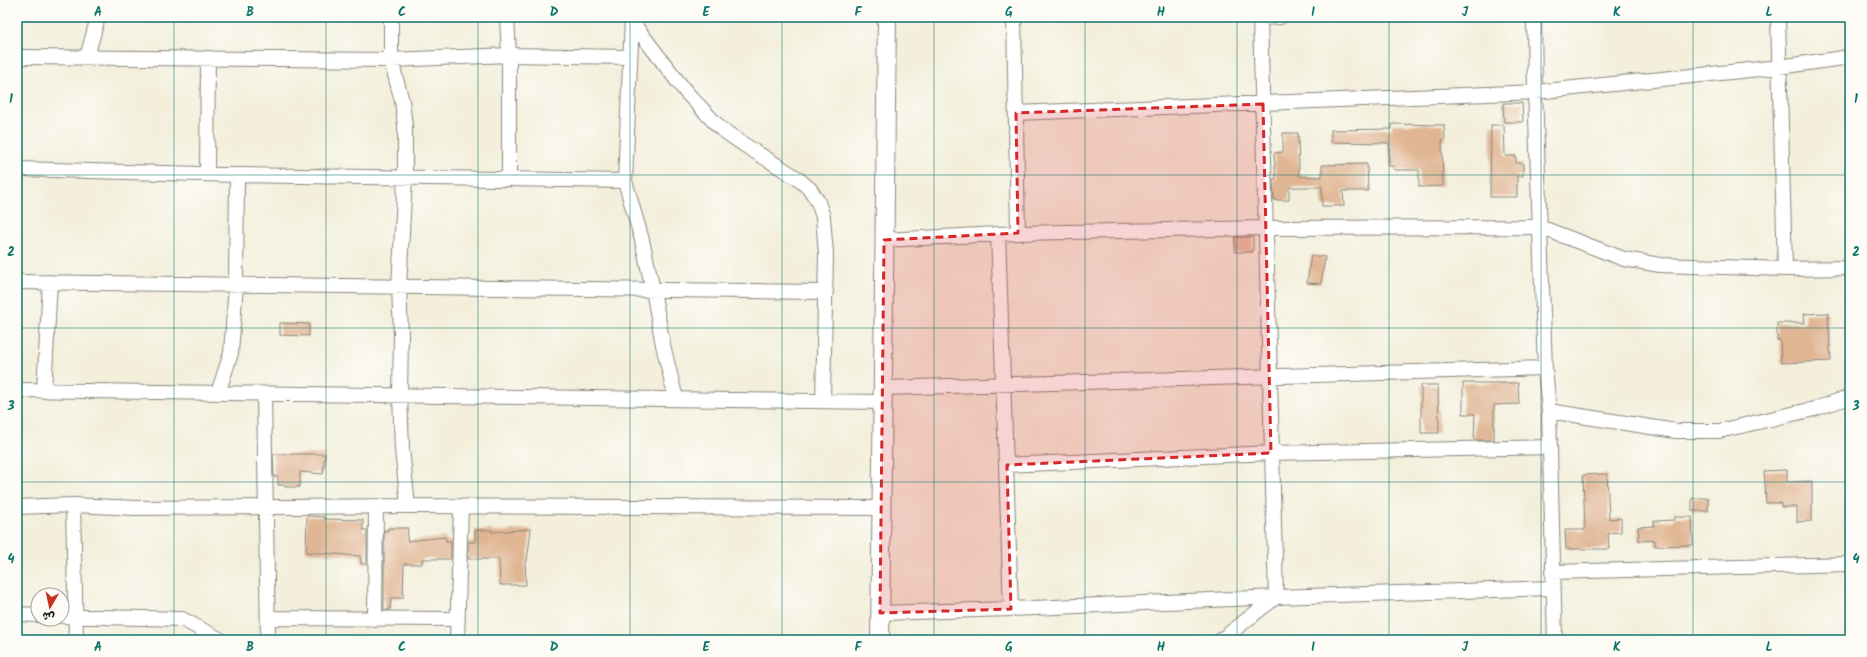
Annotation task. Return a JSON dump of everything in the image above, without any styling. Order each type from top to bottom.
[{"type":"street","points":[[87,57],[98,17]]},
{"type":"street","points":[[392,17],[391,60],[402,101],[405,126],[405,178],[399,287],[402,340],[400,396],[402,458],[408,506]]},
{"type":"street","points":[[507,17],[509,55],[509,179]]},
{"type":"street","points":[[880,640],[884,395],[884,240],[887,17]]},
{"type":"street","points":[[1014,17],[1018,233]]},
{"type":"street","points":[[1276,597],[1260,17],[1280,17]]},
{"type":"street","points":[[1534,17],[1535,92],[1545,368],[1549,411],[1552,572],[1555,640]]},
{"type":"street","points":[[1778,17],[1785,269]]},
{"type":"street","points":[[632,19],[629,57],[625,181],[642,240],[663,345],[676,399]]},
{"type":"street","points":[[632,19],[686,92],[720,128],[797,178],[810,189],[818,202],[823,216],[826,254],[823,401]]},
{"type":"street","points":[[17,57],[391,60],[509,55],[629,57]]},
{"type":"street","points":[[1016,113],[1535,92],[1779,68],[1850,57]]},
{"type":"street","points":[[207,174],[208,58]]},
{"type":"street","points":[[17,169],[237,175],[625,181]]},
{"type":"street","points":[[218,393],[231,353],[236,284],[237,175]]},
{"type":"street","points":[[884,240],[1018,233],[1266,228],[1540,227],[1624,259],[1643,263],[1683,267],[1785,269],[1850,268]]},
{"type":"street","points":[[998,234],[1011,609]]},
{"type":"street","points":[[17,282],[826,292]]},
{"type":"street","points":[[44,391],[50,282]]},
{"type":"street","points":[[17,390],[823,401],[1004,385],[1545,368]]},
{"type":"street","points":[[264,394],[268,640]]},
{"type":"street","points":[[1549,411],[1676,432],[1719,431],[1814,409],[1850,397]]},
{"type":"street","points":[[1007,465],[1271,453],[1549,447]]},
{"type":"street","points":[[17,507],[73,505],[136,508],[461,506],[881,508]]},
{"type":"street","points":[[70,588],[73,505]]},
{"type":"street","points":[[457,640],[461,506]]},
{"type":"street","points":[[375,620],[376,507]]},
{"type":"street","points":[[1552,572],[1850,564]]},
{"type":"street","points":[[880,613],[1011,609],[1276,597],[1553,588]]},
{"type":"street","points":[[1221,640],[1276,597]]},
{"type":"street","points":[[17,614],[30,615]]},
{"type":"street","points":[[70,616],[182,619],[222,640]]},
{"type":"street","points":[[268,618],[375,620],[458,619]]},
{"type":"street","points":[[70,619],[76,640]]},
{"type":"highlighted area","points":[[1263,104],[1271,453],[1007,465],[1011,609],[880,613],[884,240],[1018,233],[1016,113]]},
{"type":"building","points":[[1503,103],[1522,103],[1523,122],[1504,122]]},
{"type":"building","points":[[1392,124],[1444,125],[1445,140],[1442,141],[1443,186],[1419,187],[1419,170],[1394,170],[1394,166],[1389,166],[1389,143],[1331,142],[1331,130],[1392,129]]},
{"type":"building","points":[[1491,125],[1504,125],[1505,156],[1516,156],[1516,163],[1523,163],[1523,176],[1517,176],[1517,197],[1490,197]]},
{"type":"building","points":[[1283,133],[1298,133],[1299,176],[1322,177],[1322,165],[1367,164],[1368,191],[1343,191],[1344,206],[1322,206],[1322,187],[1289,187],[1289,200],[1274,200],[1273,179],[1276,179],[1274,153],[1283,152]]},
{"type":"building","points":[[1235,237],[1253,237],[1253,252],[1235,252]]},
{"type":"building","points":[[1311,255],[1325,257],[1321,284],[1307,283]]},
{"type":"building","points":[[1828,313],[1831,361],[1781,363],[1780,340],[1777,340],[1777,323],[1805,323],[1804,314]]},
{"type":"building","points":[[280,323],[309,324],[309,336],[280,335]]},
{"type":"building","points":[[1463,383],[1518,383],[1519,404],[1494,405],[1494,440],[1474,440],[1475,414],[1463,414]]},
{"type":"building","points":[[1421,385],[1438,385],[1439,433],[1421,433]]},
{"type":"building","points":[[273,454],[325,454],[323,474],[300,472],[300,487],[285,487],[285,485],[278,485],[278,477],[274,477]]},
{"type":"building","points":[[1787,470],[1787,482],[1812,481],[1812,521],[1797,522],[1797,507],[1781,507],[1781,503],[1766,503],[1764,471]]},
{"type":"building","points":[[1607,474],[1609,519],[1621,518],[1621,532],[1608,533],[1609,549],[1566,549],[1565,530],[1585,530],[1583,475]]},
{"type":"building","points":[[1692,498],[1708,498],[1708,511],[1692,511]]},
{"type":"building","points":[[307,516],[325,517],[324,519],[363,520],[363,530],[367,530],[367,564],[361,564],[360,556],[306,552]]},
{"type":"building","points":[[1674,517],[1692,517],[1693,545],[1655,546],[1655,540],[1639,541],[1638,527],[1654,526],[1654,521],[1674,520]]},
{"type":"building","points":[[388,528],[408,528],[407,541],[445,537],[446,541],[451,541],[451,559],[422,559],[422,564],[404,564],[403,598],[391,598],[390,610],[384,610],[384,530],[388,531]]},
{"type":"building","points":[[531,529],[527,561],[525,561],[526,585],[500,585],[499,559],[468,559],[468,542],[475,542],[475,530],[492,530],[492,532]]}]
